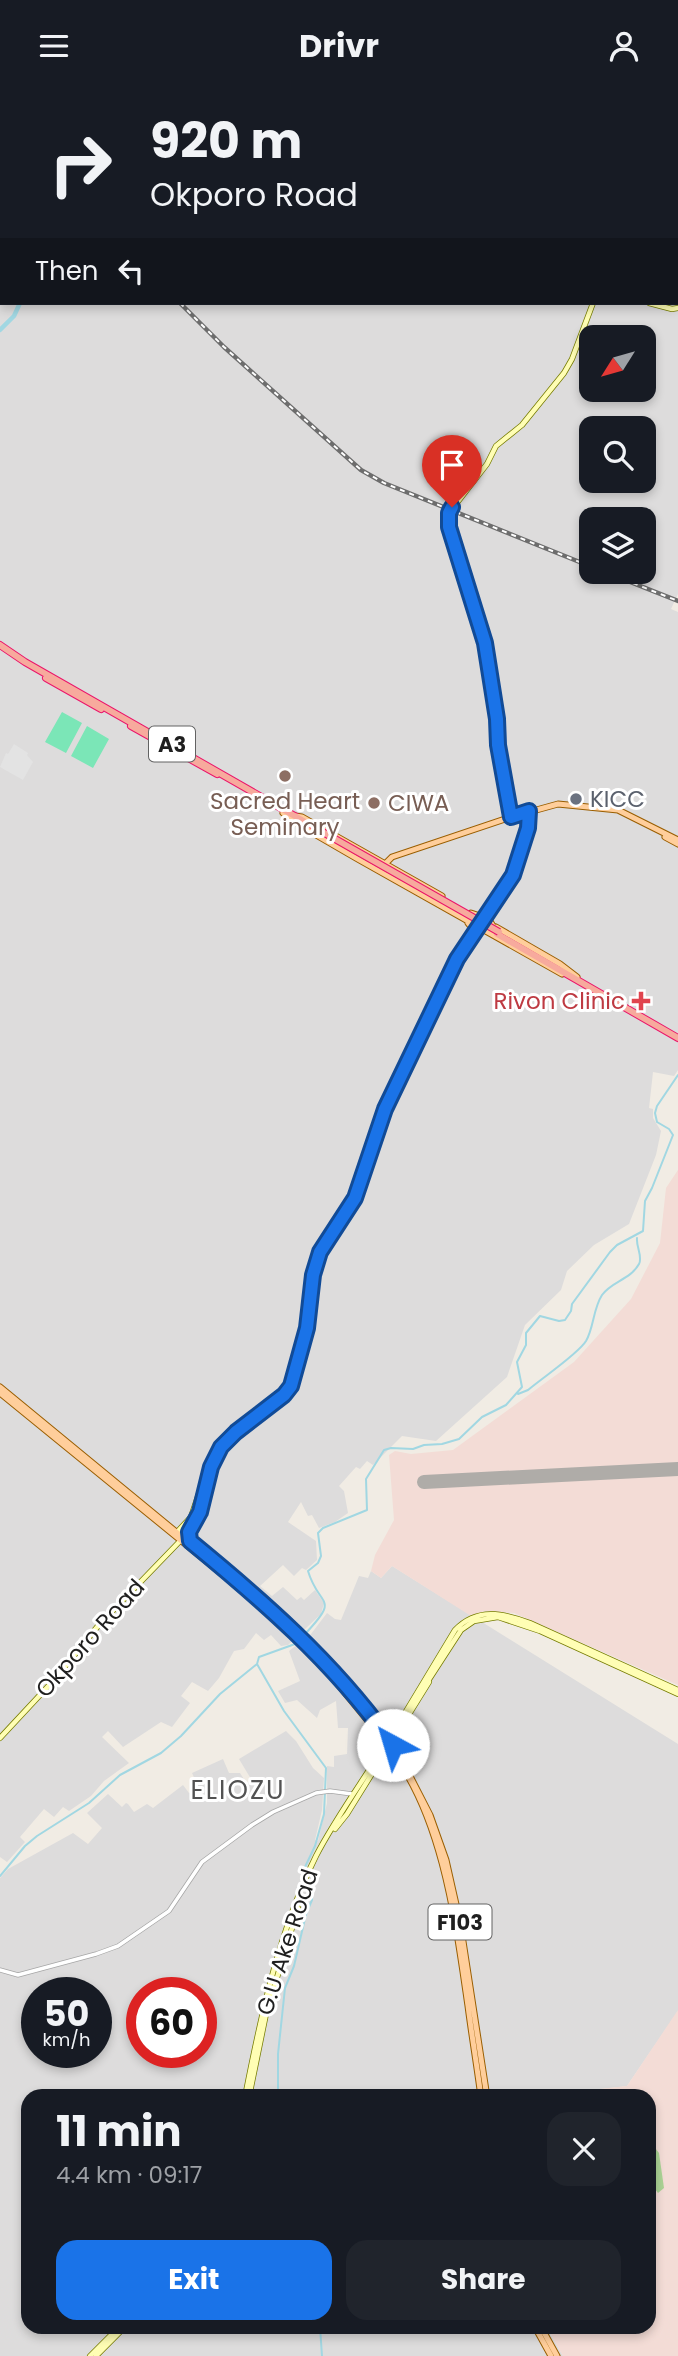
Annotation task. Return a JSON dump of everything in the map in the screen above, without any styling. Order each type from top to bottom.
[{"type":"highway","name":"A3","points":[[0,647],[314,828]]},
{"type":"highway","name":"A3","points":[[0,647],[678,1037]]},
{"type":"main road","points":[[512,818],[498,745],[497,719],[485,643],[449,527],[449,513],[489,462],[496,446],[522,425],[561,377],[572,359],[592,305]]},
{"type":"main road","points":[[656,305],[678,309]]},
{"type":"main road","points":[[373,856],[392,857],[528,813],[558,807],[611,811],[678,842]]},
{"type":"main road","points":[[284,813],[299,825],[385,875],[555,971],[574,978]]},
{"type":"main road","points":[[190,1541],[189,1526],[207,1470],[221,1442],[288,1386],[304,1328],[312,1267],[319,1247],[355,1198],[391,1096],[457,959],[513,875],[527,832],[528,813]]},
{"type":"main road","points":[[295,816],[302,817],[386,863],[560,964],[574,978]]},
{"type":"main road","points":[[396,870],[395,863],[399,859],[512,818]]},
{"type":"main road","points":[[385,875],[386,863],[392,857]]},
{"type":"main road","points":[[407,876],[413,883],[408,887]]},
{"type":"main road","points":[[471,913],[481,915],[488,910]]},
{"type":"main road","points":[[488,910],[488,918],[493,926]]},
{"type":"main road","points":[[462,918],[471,926],[470,934]]},
{"type":"main road","points":[[333,1228],[353,1196],[384,1105],[450,967],[477,927]]},
{"type":"main road","name":"F103","points":[[0,1387],[282,1619],[339,1679],[387,1741],[430,1815],[446,1860],[458,1910],[485,2089]]},
{"type":"main road","name":"F103","points":[[0,1393],[248,1594],[295,1637],[387,1741],[422,1807],[443,1868],[453,1907],[480,2089]]},
{"type":"main road","points":[[178,1531],[189,1526]]},
{"type":"main road","name":"Okporo Road","points":[[0,1738],[54,1681],[98,1626],[181,1539]]},
{"type":"main road","points":[[334,1828],[347,1814],[387,1741],[457,1634],[465,1626],[479,1619],[498,1617],[540,1631],[678,1692]]},
{"type":"main road","points":[[334,1828],[352,1794],[432,1671]]},
{"type":"main road","points":[[334,1828],[395,1729]]},
{"type":"main road","name":"G.U Ake Road","points":[[249,2089],[263,2013],[284,1941],[308,1874],[334,1828]]},
{"type":"main road","points":[[90,2356],[112,2334]]},
{"type":"main road","points":[[96,2356],[118,2334]]},
{"type":"main road","points":[[539,2334],[551,2356]]},
{"type":"main road","points":[[545,2334],[556,2356]]},
{"type":"street","points":[[0,1970],[18,1975],[118,1946],[169,1911],[202,1862],[263,1818],[322,1791],[352,1794]]},
{"type":"shaded area","points":[[0,305],[678,305],[678,594],[671,609],[678,612],[678,1070],[674,1076],[653,1072],[649,1108],[653,1109],[653,1118],[661,1131],[656,1155],[629,1224],[594,1245],[567,1271],[561,1290],[525,1325],[507,1377],[436,1441],[402,1436],[373,1465],[367,1461],[360,1469],[356,1467],[339,1486],[344,1491],[348,1513],[335,1522],[319,1528],[312,1515],[308,1516],[301,1502],[288,1522],[316,1541],[317,1560],[294,1576],[283,1565],[260,1586],[272,1596],[283,1587],[297,1600],[301,1597],[304,1600],[315,1590],[324,1603],[321,1614],[288,1645],[281,1646],[271,1635],[264,1640],[256,1633],[244,1649],[234,1651],[219,1678],[208,1691],[192,1682],[181,1696],[190,1703],[172,1727],[161,1722],[123,1747],[108,1731],[102,1737],[129,1763],[69,1811],[63,1807],[54,1817],[44,1809],[20,1837],[25,1842],[7,1862],[0,1857]]},
{"type":"shaded area","points":[[14,744],[28,753],[33,762],[23,780],[0,767],[6,753],[8,754]]},
{"type":"shaded area","points":[[678,1170],[678,1685],[514,1613],[485,1611],[471,1616],[392,1566],[381,1578],[371,1571],[375,1555],[394,1520],[389,1455],[395,1451],[411,1454],[453,1450],[574,1362],[631,1299],[660,1243],[666,1188]]},
{"type":"shaded area","points":[[392,1566],[678,1744],[678,2011],[627,2086],[600,2089],[21,2089],[21,2334],[550,2334],[563,2356],[0,2356],[0,1878],[8,1869],[73,1833],[88,1844],[102,1828],[87,1813],[108,1794],[122,1807],[128,1804],[134,1812],[147,1804],[153,1808],[183,1785],[189,1793],[199,1788],[192,1773],[223,1759],[229,1773],[240,1773],[247,1784],[251,1779],[239,1759],[286,1731],[296,1741],[313,1768],[324,1778],[322,1810],[315,1840],[318,1841],[327,1803],[327,1766],[334,1767],[334,1756],[347,1754],[348,1728],[338,1728],[336,1701],[320,1710],[317,1718],[297,1700],[285,1703],[278,1691],[300,1681],[289,1651],[311,1634],[327,1613],[341,1620],[359,1576],[368,1578],[371,1571],[381,1578]]},
{"type":"shaded area","points":[[678,2010],[678,2356],[563,2356],[550,2334],[656,2334],[656,2089],[600,2089],[627,2086]]},
{"type":"green space","points":[[62,712],[82,723],[66,753],[45,742]]},
{"type":"green space","points":[[87,726],[109,739],[93,768],[71,756]]},
{"type":"green space","points":[[656,2149],[659,2153],[664,2188],[658,2193]]},
{"type":"waterway","points":[[0,330],[14,316],[19,305]]},
{"type":"waterway","points":[[305,1634],[325,1607],[308,1571],[318,1563],[321,1556],[318,1533],[323,1528],[367,1510],[366,1479],[384,1450],[413,1449],[459,1439],[482,1417],[506,1405],[522,1387],[517,1362],[526,1345],[526,1333],[540,1316],[565,1320],[572,1304],[610,1252],[617,1245],[643,1231],[645,1201],[673,1135],[669,1129],[657,1122],[655,1113],[678,1075]]},
{"type":"waterway","points":[[518,1394],[528,1390],[559,1366],[586,1341],[602,1295],[631,1274],[639,1264],[637,1238]]},
{"type":"waterway","points":[[295,1644],[259,1657],[257,1664],[284,1711],[326,1768],[324,1814],[315,1846],[305,1867],[307,1871]]},
{"type":"waterway","points":[[0,1876],[37,1836],[89,1803],[120,1775],[161,1753],[181,1736],[220,1694],[257,1664]]},
{"type":"waterway","points":[[278,2089],[278,2054],[285,1988],[294,1966],[306,1914],[312,1900],[313,1878]]},
{"type":"waterway","points":[[320,2334],[322,2356]]},
{"type":"runway","points":[[424,1482],[678,1469]]},
{"type":"railway","points":[[182,305],[224,347],[361,470],[384,483],[579,562]]},
{"type":"railway","points":[[635,584],[678,601]]},
{"type":"place","name":"Sacred Heart Seminary","points":[[285,776]]},
{"type":"place","name":"KICC","points":[[576,799]]},
{"type":"place","name":"CIWA","points":[[374,803]]},
{"type":"place","name":"Rivon Clinic","points":[[641,1001]]},
{"type":"district","name":"ELIOZU","points":[[238,1790]]},
{"type":"route","points":[[393,1745],[392,1739],[379,1728],[313,1650],[251,1591],[190,1541],[189,1532],[200,1512],[211,1467],[221,1447],[284,1395],[291,1386],[307,1328],[313,1275],[320,1252],[355,1198],[385,1109],[463,948],[513,875],[528,828],[529,811],[511,817],[498,745],[497,719],[485,643],[449,527],[452,507]]}]
